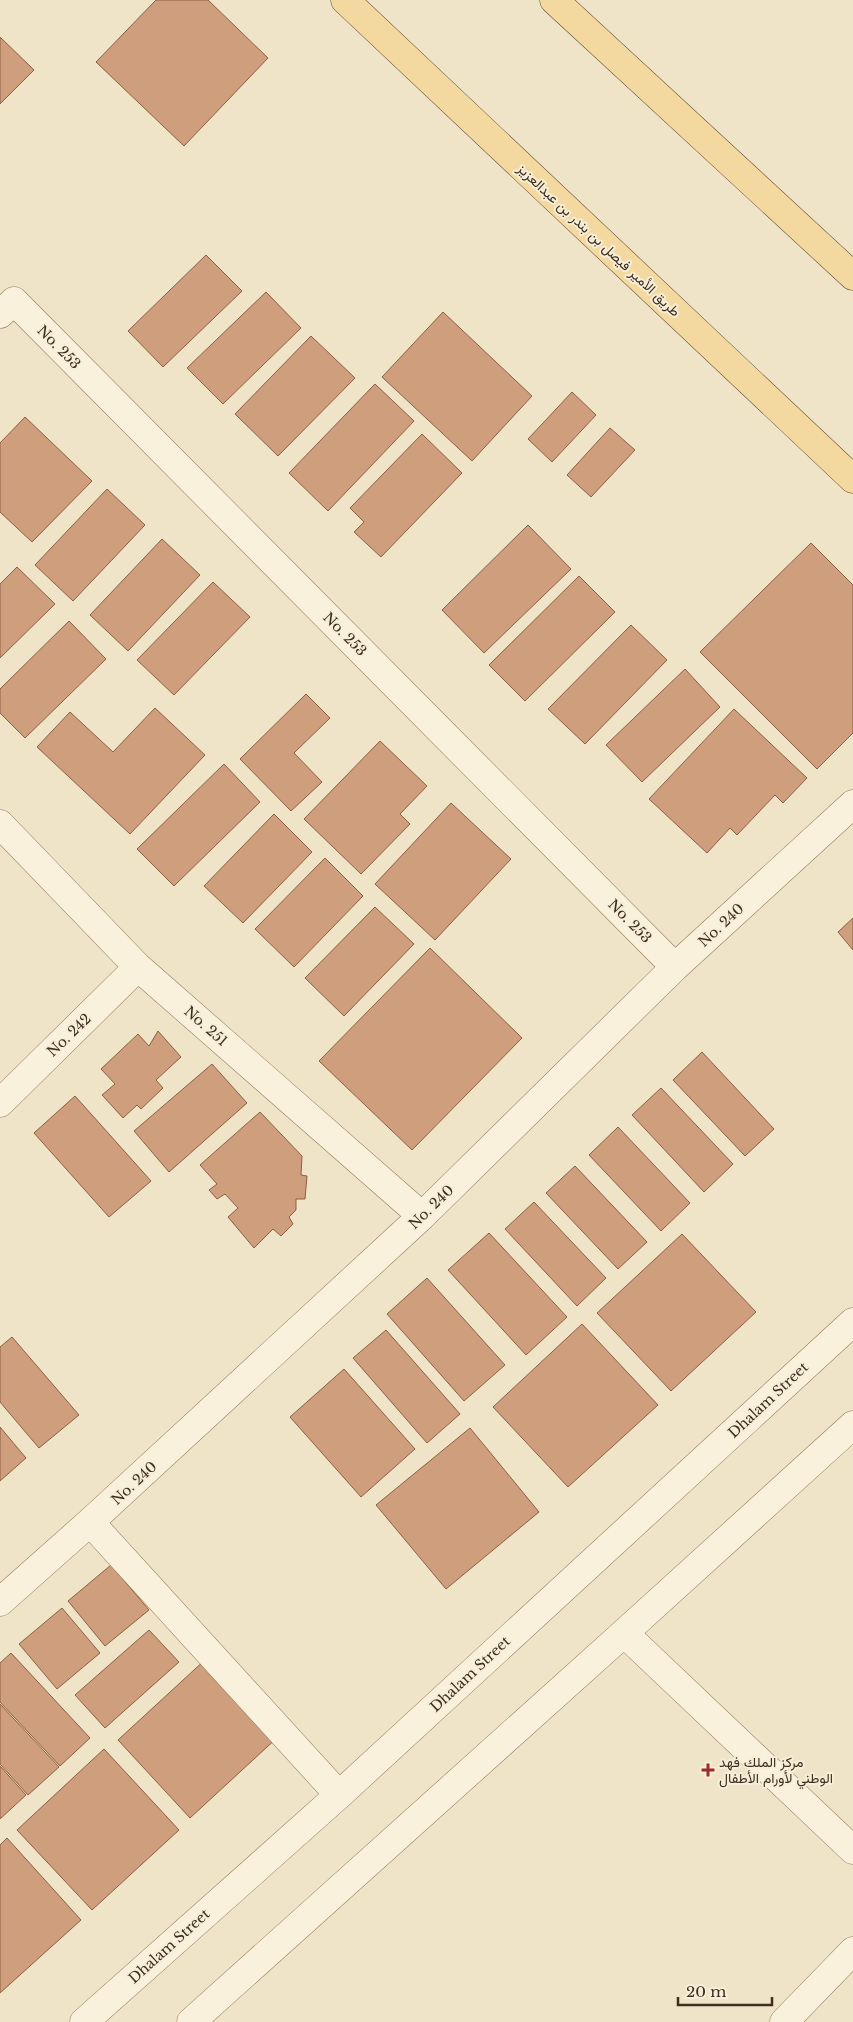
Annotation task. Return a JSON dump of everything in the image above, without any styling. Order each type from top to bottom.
[{"type":"main road","name":"طريق الأمير فيصل بن بندر بن عبدالعزيز","points":[[345,0],[853,479]]},
{"type":"main road","points":[[554,0],[853,276]]},
{"type":"street","name":"No. 253","points":[[7,308],[675,967]]},
{"type":"street","name":"No. 240","points":[[0,1602],[90,1522],[422,1216],[675,967],[853,804]]},
{"type":"street","name":"No. 251","points":[[0,824],[138,967],[422,1216]]},
{"type":"street","name":"No. 242","points":[[0,1103],[138,967]]},
{"type":"street","name":"Dhalam Street","points":[[84,2022],[339,1796],[853,1322]]},
{"type":"street","points":[[191,2022],[853,1425]]},
{"type":"street","points":[[90,1522],[339,1796]]},
{"type":"street","points":[[624,1633],[853,1850]]},
{"type":"street","points":[[784,2022],[853,1951]]},
{"type":"building","points":[[156,0],[208,0],[268,58],[184,146],[96,62]]},
{"type":"building","points":[[0,37],[34,70],[0,104]]},
{"type":"building","points":[[206,255],[242,291],[163,367],[128,331]]},
{"type":"building","points":[[266,292],[301,328],[223,404],[187,368]]},
{"type":"building","points":[[443,312],[532,396],[472,461],[382,377]]},
{"type":"building","points":[[311,336],[355,378],[278,456],[235,414]]},
{"type":"building","points":[[375,384],[414,421],[328,511],[289,473]]},
{"type":"building","points":[[572,392],[596,415],[552,462],[528,439]]},
{"type":"building","points":[[25,417],[92,481],[32,542],[0,512],[0,443]]},
{"type":"building","points":[[610,428],[635,450],[591,497],[567,475]]},
{"type":"building","points":[[422,434],[462,473],[381,557],[354,532],[364,522],[350,508]]},
{"type":"building","points":[[107,489],[145,525],[73,601],[35,565]]},
{"type":"building","points":[[528,525],[571,569],[484,653],[442,610]]},
{"type":"building","points":[[162,539],[200,575],[128,651],[90,615]]},
{"type":"building","points":[[811,543],[853,585],[853,733],[817,769],[700,652]]},
{"type":"building","points":[[17,567],[55,604],[0,658],[0,584]]},
{"type":"building","points":[[579,576],[615,612],[525,701],[489,665]]},
{"type":"building","points":[[213,582],[250,617],[174,695],[137,660]]},
{"type":"building","points":[[69,621],[106,659],[25,738],[0,713],[0,689]]},
{"type":"building","points":[[631,625],[667,660],[585,744],[548,709]]},
{"type":"building","points":[[685,669],[720,707],[642,782],[606,745]]},
{"type":"building","points":[[306,694],[330,718],[294,753],[322,782],[291,811],[240,759]]},
{"type":"building","points":[[155,708],[205,755],[130,834],[37,747],[70,712],[113,752]]},
{"type":"building","points":[[734,709],[807,778],[783,803],[775,795],[737,835],[730,828],[707,853],[649,799]]},
{"type":"building","points":[[380,741],[427,786],[400,814],[410,824],[361,874],[304,819]]},
{"type":"building","points":[[224,764],[260,802],[174,886],[137,849]]},
{"type":"building","points":[[451,803],[511,859],[435,940],[375,884]]},
{"type":"building","points":[[274,814],[312,852],[243,923],[204,886]]},
{"type":"building","points":[[325,858],[363,896],[294,967],[255,929]]},
{"type":"building","points":[[375,907],[414,944],[344,1016],[305,978]]},
{"type":"building","points":[[853,918],[853,950],[838,932]]},
{"type":"building","points":[[430,948],[522,1038],[412,1150],[319,1061]]},
{"type":"building","points":[[158,1031],[181,1057],[156,1080],[163,1088],[141,1109],[137,1105],[123,1118],[102,1095],[115,1084],[101,1069],[138,1034],[149,1046]]},
{"type":"building","points":[[702,1052],[774,1129],[745,1156],[673,1080]]},
{"type":"building","points":[[212,1064],[247,1103],[169,1172],[134,1131]]},
{"type":"building","points":[[661,1088],[733,1164],[704,1192],[632,1115]]},
{"type":"building","points":[[75,1096],[151,1181],[109,1217],[34,1133]]},
{"type":"building","points":[[260,1112],[302,1156],[301,1175],[307,1176],[305,1199],[296,1199],[296,1210],[289,1217],[293,1224],[281,1236],[273,1229],[254,1248],[228,1217],[238,1208],[225,1194],[217,1199],[209,1190],[217,1184],[200,1165]]},
{"type":"building","points":[[618,1127],[690,1203],[661,1231],[589,1155]]},
{"type":"building","points":[[575,1166],[647,1242],[618,1269],[546,1193]]},
{"type":"building","points":[[534,1202],[606,1278],[577,1306],[505,1229]]},
{"type":"building","points":[[489,1233],[567,1317],[526,1355],[448,1270]]},
{"type":"building","points":[[682,1234],[756,1312],[671,1391],[597,1313]]},
{"type":"building","points":[[427,1278],[505,1365],[464,1401],[387,1314]]},
{"type":"building","points":[[582,1324],[658,1405],[568,1487],[493,1407]]},
{"type":"building","points":[[386,1330],[460,1414],[427,1443],[353,1358]]},
{"type":"building","points":[[12,1337],[79,1415],[39,1448],[0,1402],[0,1347]]},
{"type":"building","points":[[344,1369],[415,1449],[361,1497],[290,1417]]},
{"type":"building","points":[[0,1427],[26,1458],[0,1481]]},
{"type":"building","points":[[470,1428],[539,1512],[446,1589],[376,1505]]},
{"type":"building","points":[[111,1565],[149,1610],[105,1646],[68,1601]]},
{"type":"building","points":[[62,1608],[100,1653],[57,1689],[19,1644]]},
{"type":"building","points":[[149,1630],[179,1662],[105,1728],[75,1695]]},
{"type":"building","points":[[11,1653],[90,1738],[60,1766],[0,1702],[0,1663]]},
{"type":"building","points":[[207,1658],[279,1736],[190,1818],[118,1740]]},
{"type":"building","points":[[0,1704],[59,1767],[28,1795],[0,1764]]},
{"type":"building","points":[[104,1749],[179,1830],[92,1910],[17,1830]]},
{"type":"building","points":[[0,1766],[26,1795],[0,1819]]},
{"type":"building","points":[[7,1838],[81,1920],[0,1993],[0,1845]]},
{"type":"place","name":"مركز الملك فهد الوطني لأورام الأطفال","points":[[708,1770]]}]
